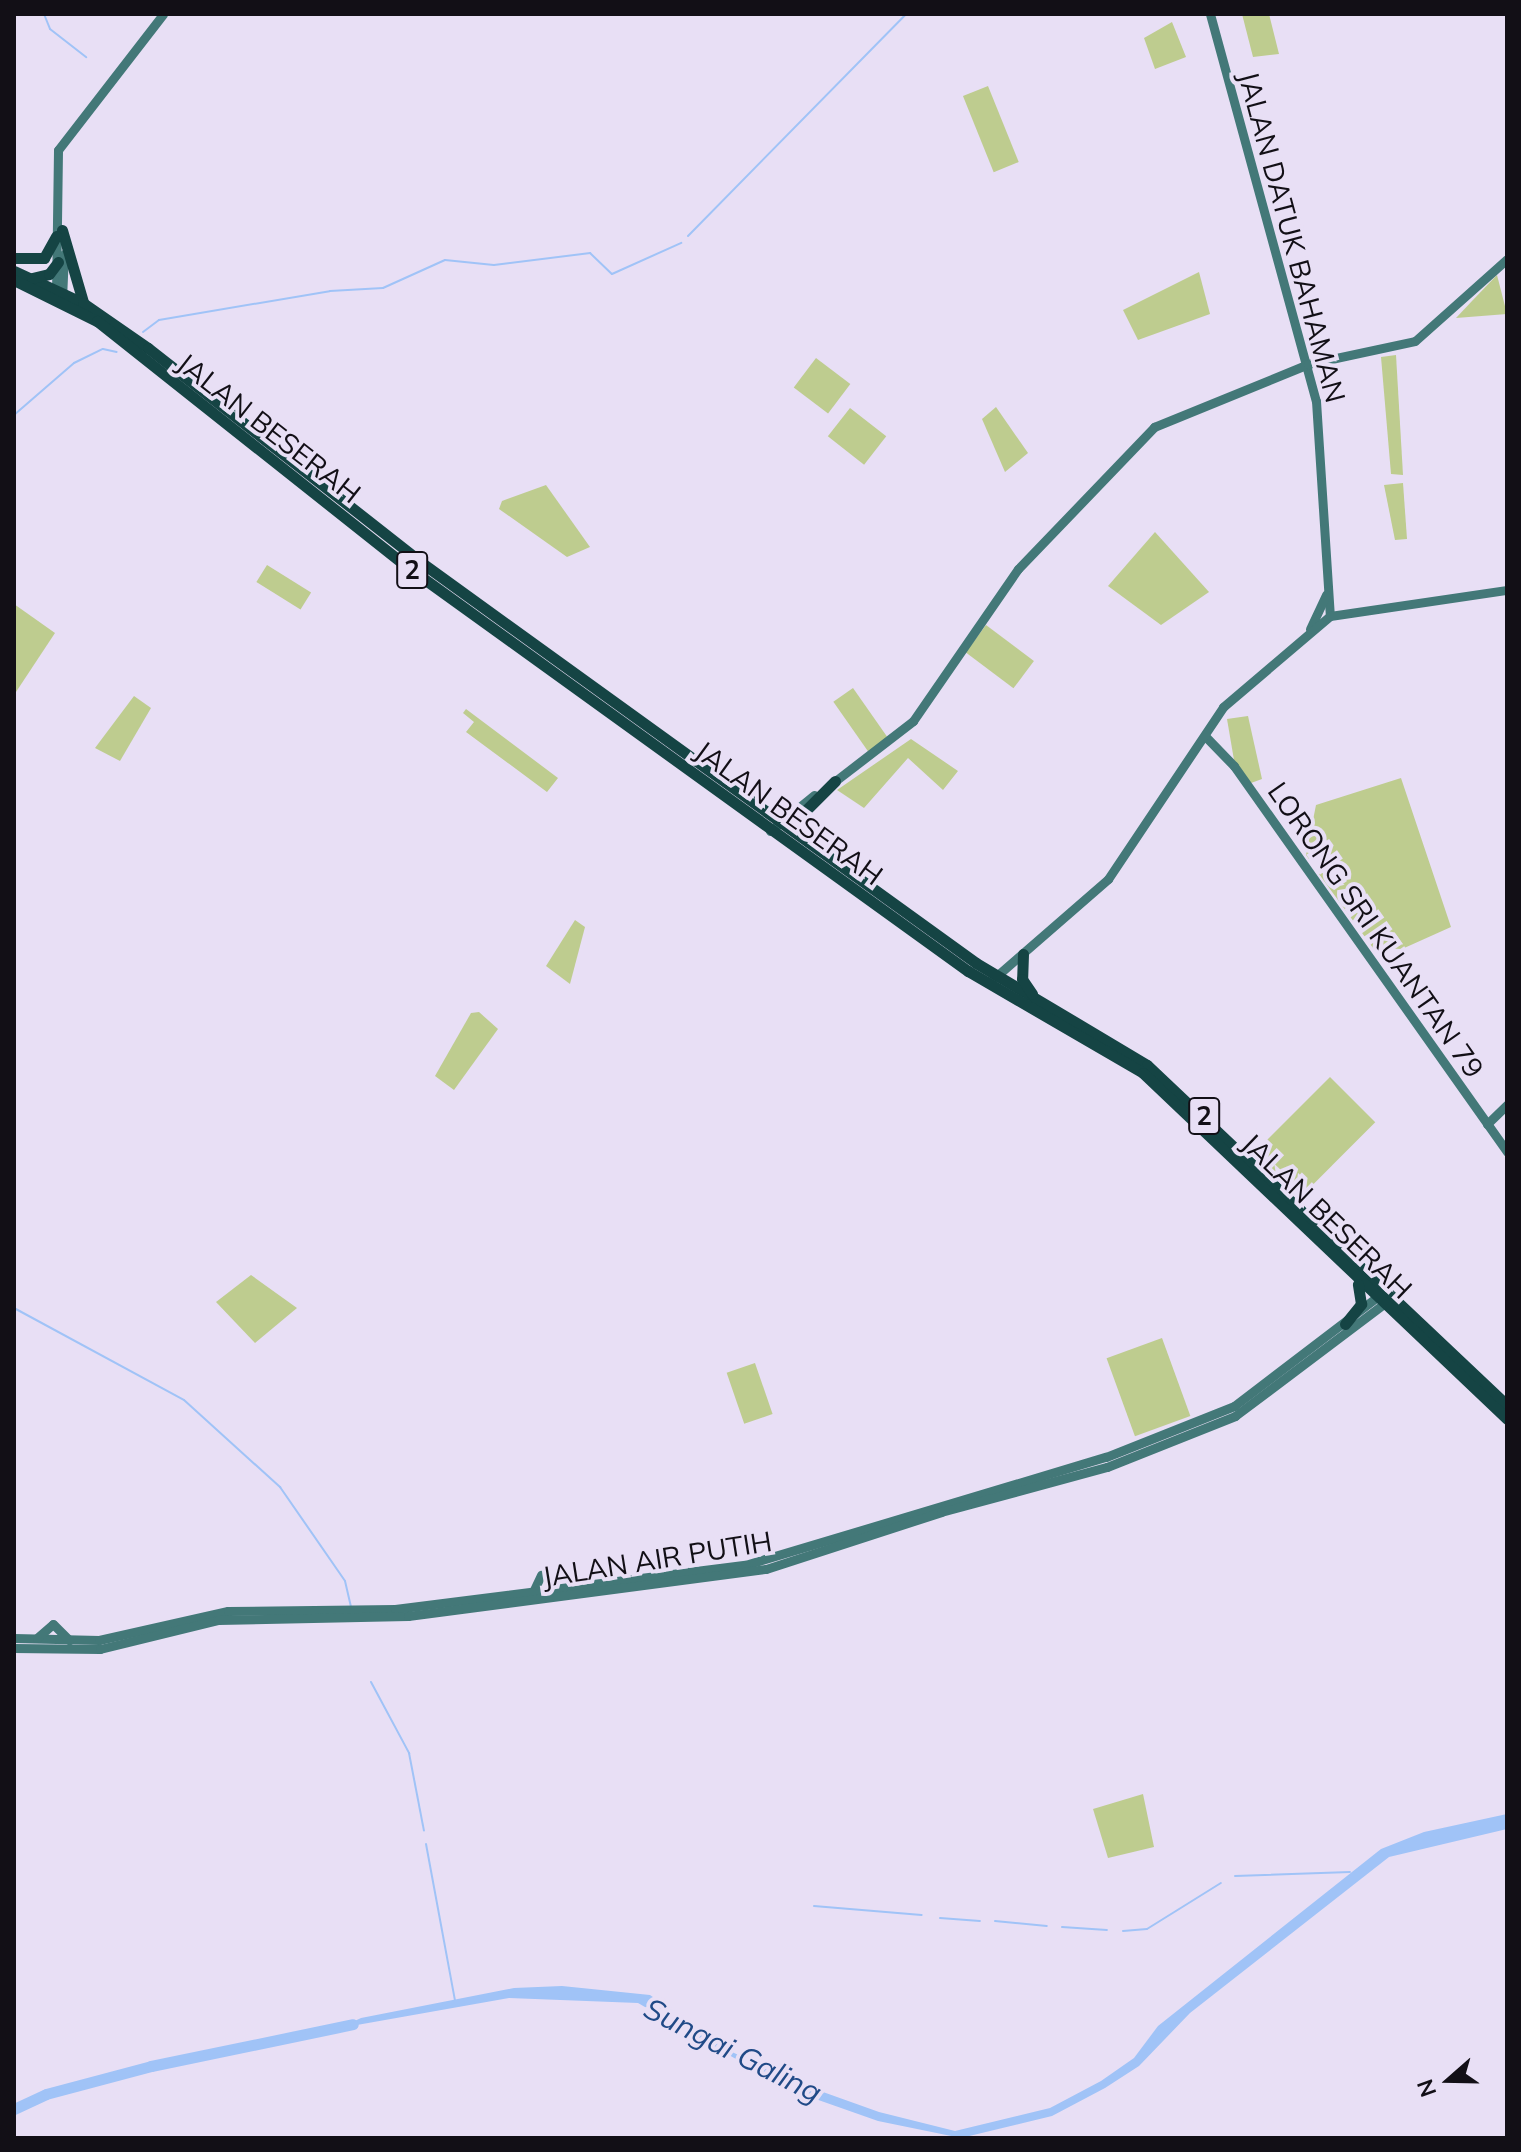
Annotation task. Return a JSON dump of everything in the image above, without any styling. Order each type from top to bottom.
[{"type":"highway","points":[[14,258],[44,258],[59,233]]},
{"type":"highway","points":[[59,233],[83,303]]},
{"type":"highway","points":[[31,278],[49,274],[58,262]]},
{"type":"highway","name":"JALAN BESERAH","points":[[14,274],[31,278],[97,321],[402,563],[601,703],[770,831],[992,979],[1143,1073],[1349,1272],[1384,1298],[1507,1405]]},
{"type":"highway","name":"JALAN BESERAH","points":[[14,274],[39,290],[83,303],[422,563],[809,842],[992,979],[1038,999],[1168,1082],[1507,1419]]},
{"type":"highway","points":[[14,291],[39,290]]},
{"type":"highway","points":[[809,842],[803,823],[806,810],[835,781]]},
{"type":"highway","points":[[1023,954],[1022,979],[1038,999]]},
{"type":"highway","points":[[1345,1324],[1363,1298],[1349,1272]]},
{"type":"street","points":[[60,295],[55,172],[63,140],[163,14]]},
{"type":"street","name":"JALAN DATUK BAHAMAN","points":[[1210,14],[1308,364],[1318,417],[1330,616]]},
{"type":"street","points":[[59,233],[60,295]]},
{"type":"street","points":[[770,831],[913,721],[1018,569],[1154,427],[1308,364],[1425,336],[1507,259]]},
{"type":"street","points":[[992,979],[1108,879],[1241,688],[1330,616],[1507,590]]},
{"type":"street","points":[[1307,635],[1328,592]]},
{"type":"street","name":"LORONG SRI KUANTAN 79","points":[[1205,736],[1234,766],[1507,1152]]},
{"type":"street","points":[[1487,1124],[1507,1105]]},
{"type":"street","name":"JALAN AIR PUTIH","points":[[14,1648],[100,1649],[218,1620],[408,1616],[745,1565],[1106,1457],[1234,1406],[1384,1298]]},
{"type":"street","name":"JALAN AIR PUTIH","points":[[14,1638],[108,1639],[228,1611],[383,1610],[761,1570],[1140,1456],[1252,1406],[1384,1298]]},
{"type":"street","points":[[533,1592],[541,1575]]},
{"type":"green space","points":[[1242,14],[1269,14],[1279,54],[1253,57]]},
{"type":"green space","points":[[1172,22],[1186,57],[1155,69],[1144,38]]},
{"type":"green space","points":[[988,86],[1019,162],[994,172],[963,96]]},
{"type":"green space","points":[[1199,272],[1210,314],[1138,340],[1123,310]]},
{"type":"green space","points":[[1497,275],[1507,314],[1456,318],[1472,301]]},
{"type":"green space","points":[[1396,355],[1403,475],[1391,474],[1381,357]]},
{"type":"green space","points":[[816,358],[850,384],[828,413],[794,388]]},
{"type":"green space","points":[[996,407],[1028,453],[1005,472],[982,419]]},
{"type":"green space","points":[[850,408],[886,436],[864,465],[828,436]]},
{"type":"green space","points":[[1403,483],[1407,539],[1395,540],[1384,485]]},
{"type":"green space","points":[[546,485],[590,547],[567,557],[499,509],[502,501]]},
{"type":"green space","points":[[1155,532],[1209,592],[1161,625],[1108,586]]},
{"type":"green space","points":[[267,565],[311,593],[301,610],[256,582]]},
{"type":"green space","points":[[14,604],[55,633],[14,695]]},
{"type":"green space","points":[[986,625],[1034,661],[1013,688],[966,652]]},
{"type":"green space","points":[[853,688],[888,738],[868,752],[833,702]]},
{"type":"green space","points":[[134,696],[151,708],[120,761],[95,748]]},
{"type":"green space","points":[[466,709],[558,778],[547,792],[466,732],[474,722],[463,713]]},
{"type":"green space","points":[[1248,716],[1262,779],[1251,783],[1234,760],[1227,719]]},
{"type":"green space","points":[[911,739],[958,771],[943,790],[908,758],[864,808],[837,790]]},
{"type":"green space","points":[[1401,778],[1451,927],[1402,949],[1373,948],[1319,874],[1328,868],[1318,854],[1309,859],[1306,855],[1316,805]]},
{"type":"green space","points":[[575,920],[585,927],[570,984],[546,966]]},
{"type":"green space","points":[[479,1012],[498,1029],[454,1090],[435,1076],[471,1013]]},
{"type":"green space","points":[[1330,1077],[1375,1122],[1300,1197],[1255,1152]]},
{"type":"green space","points":[[251,1275],[297,1308],[255,1343],[216,1302]]},
{"type":"green space","points":[[1162,1338],[1190,1416],[1135,1436],[1107,1358]]},
{"type":"green space","points":[[755,1363],[773,1414],[744,1424],[727,1373]]},
{"type":"green space","points":[[1143,1794],[1154,1847],[1108,1858],[1093,1809]]},
{"type":"water","points":[[1507,1814],[1507,1829],[1389,1857],[1190,2013],[1139,2066],[1105,2088],[1052,2116],[961,2138],[878,2121],[790,2090],[638,2003],[509,1998],[340,2028],[361,2018],[514,1988],[562,1986],[650,1995],[730,2051],[795,2082],[879,2112],[955,2131],[1050,2108],[1101,2081],[1134,2058],[1158,2026],[1381,1849],[1424,1832]]},
{"type":"waterway","points":[[44,14],[50,29],[86,57]]},
{"type":"waterway","points":[[688,236],[906,14]]},
{"type":"waterway","points":[[143,332],[159,320],[330,291],[383,288],[445,260],[494,265],[590,253],[612,274],[681,243]]},
{"type":"waterway","points":[[14,415],[74,363],[103,349],[117,352]]},
{"type":"waterway","points":[[14,1308],[184,1400],[280,1487],[345,1581],[351,1606]]},
{"type":"waterway","points":[[371,1682],[409,1753],[424,1831]]},
{"type":"waterway","points":[[426,1844],[455,2000]]},
{"type":"waterway","points":[[1235,1876],[1350,1872]]},
{"type":"waterway","points":[[1123,1931],[1147,1929],[1221,1883]]},
{"type":"waterway","points":[[814,1906],[922,1915]]},
{"type":"waterway","points":[[940,1918],[980,1921]]},
{"type":"waterway","points":[[995,1921],[1047,1926]]},
{"type":"waterway","points":[[1062,1927],[1107,1930]]},
{"type":"waterway","name":"Sungai Galing","points":[[14,2109],[46,2094],[151,2066],[353,2024]]}]
